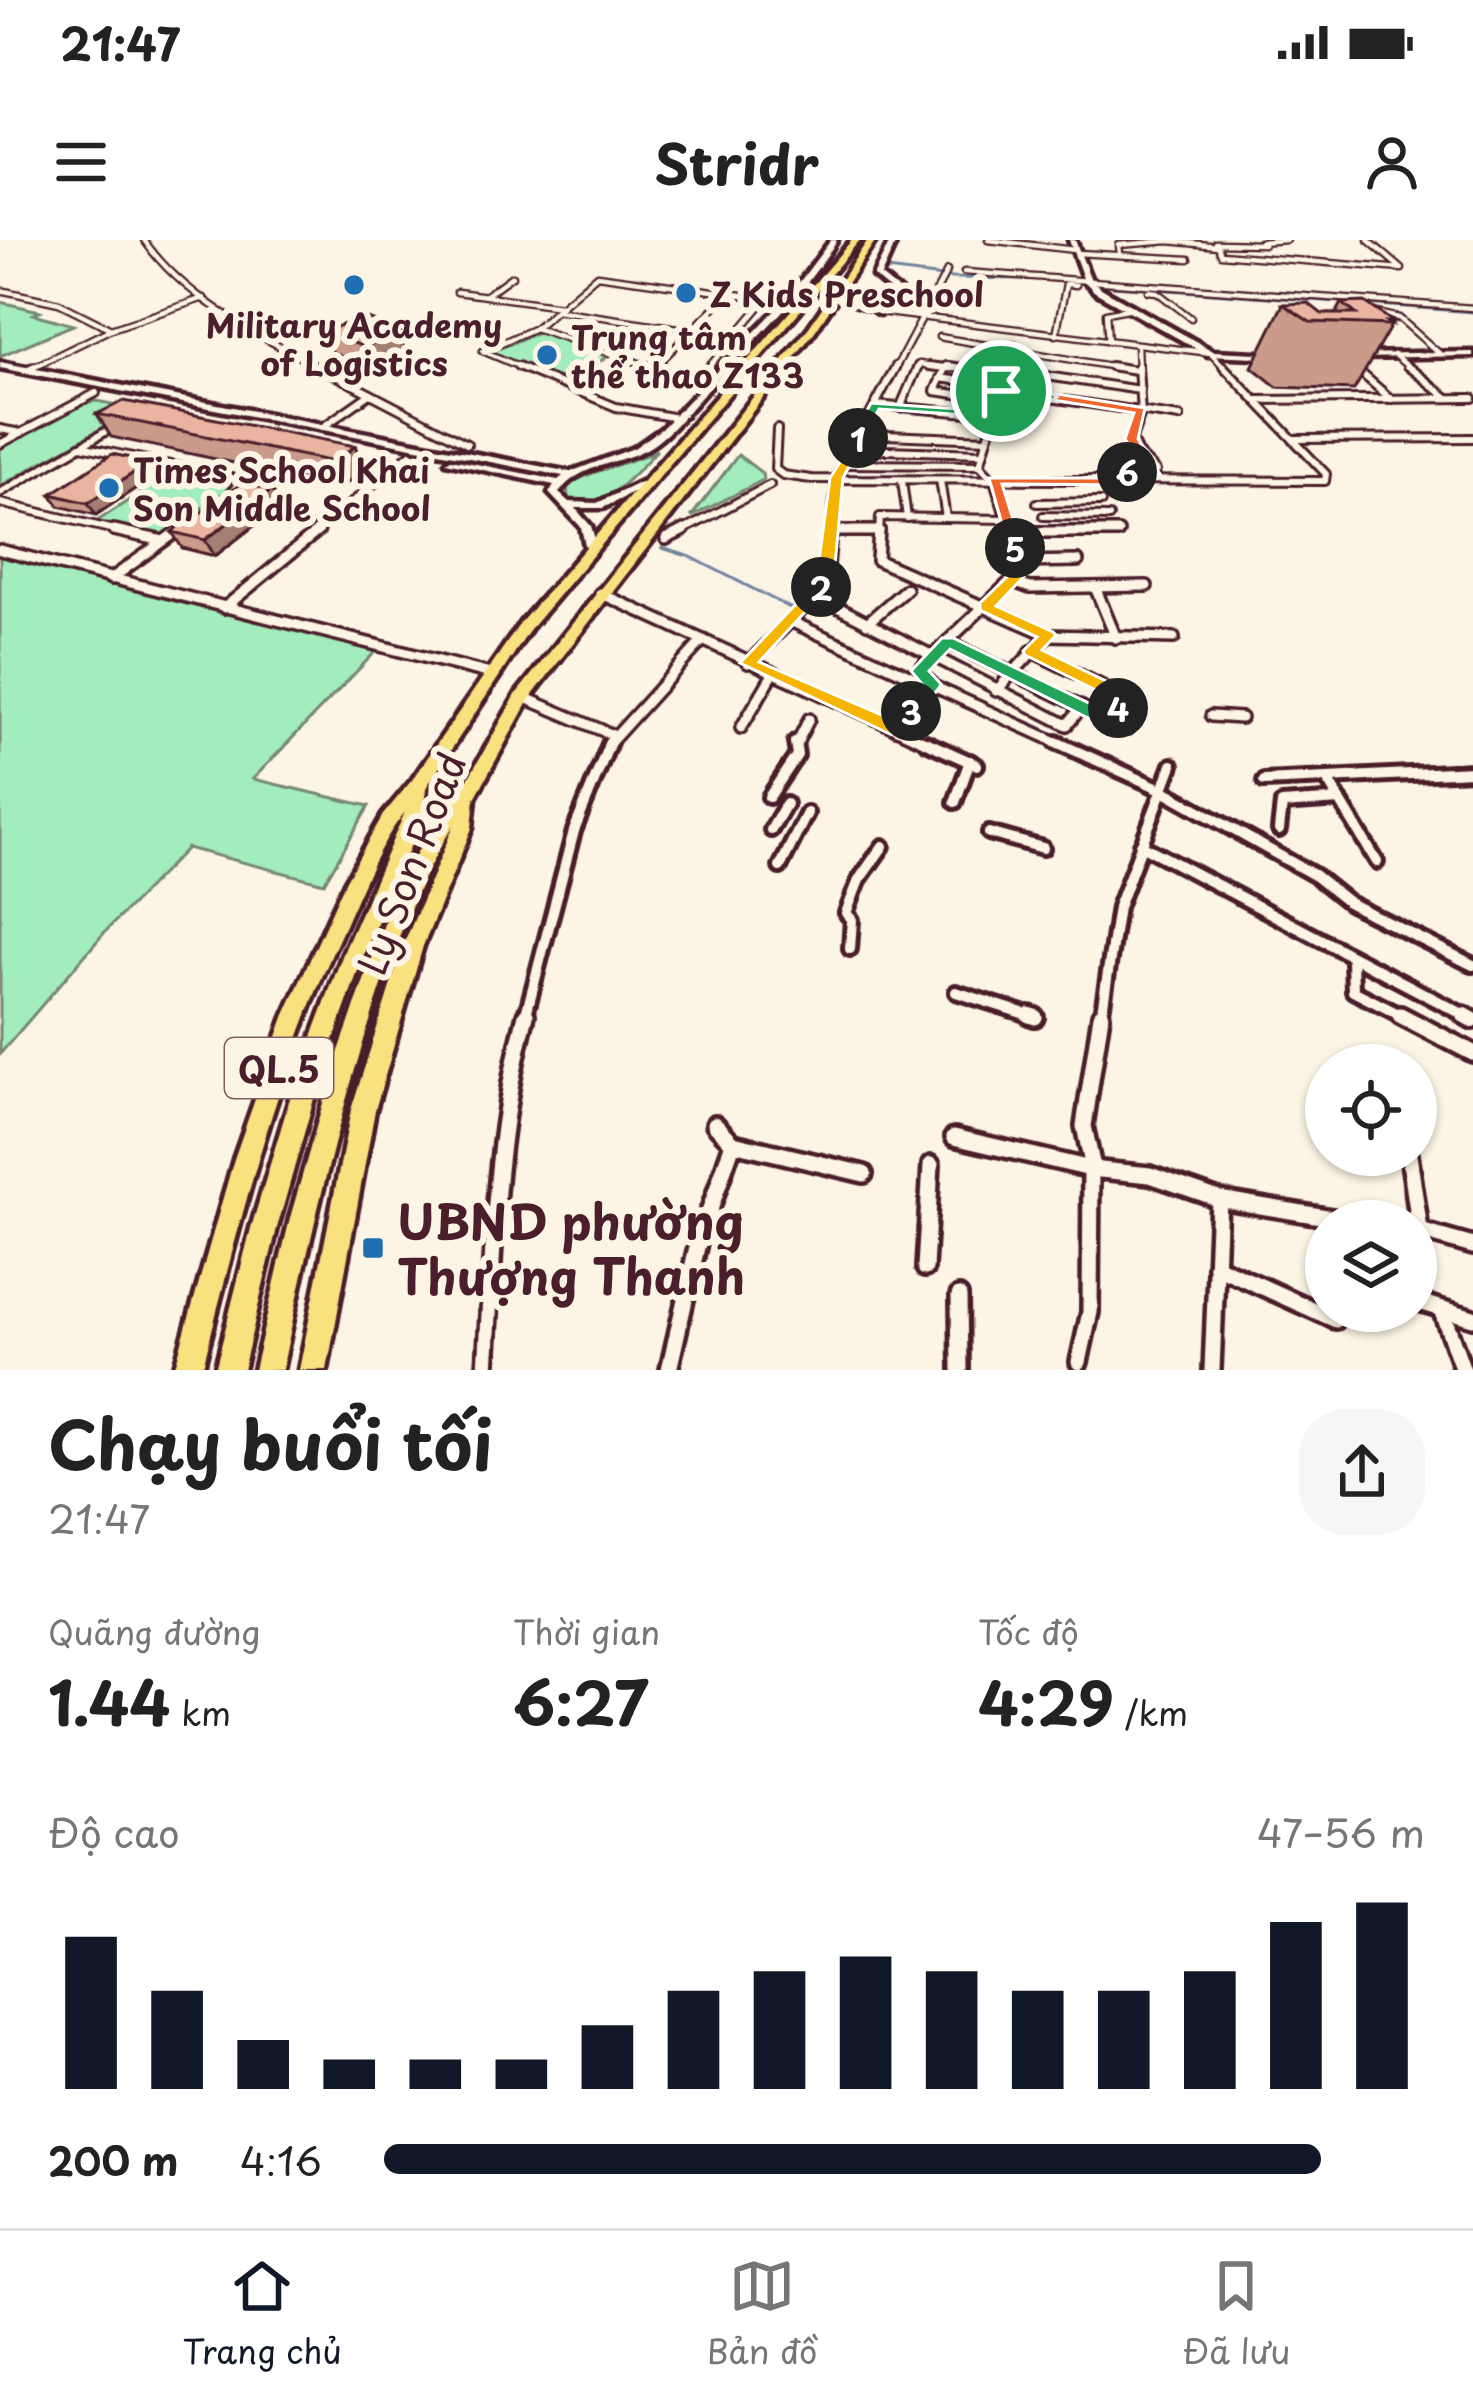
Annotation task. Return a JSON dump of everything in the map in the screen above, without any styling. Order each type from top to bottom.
[{"type":"highway","name":"Ly Son Road","points":[[188,1370],[274,1080],[323,955],[391,816],[417,786],[487,674],[591,546],[828,275],[846,242]]},
{"type":"highway","name":"Ly Son Road","points":[[313,1370],[363,1110],[413,946],[463,828],[466,798],[523,697],[600,592],[876,243]]},
{"type":"highway","name":"QL.5","points":[[229,1370],[285,1145],[338,993],[414,817],[417,786]]},
{"type":"highway","name":"QL.5","points":[[268,1370],[327,1114],[391,932],[422,860],[442,823],[466,798]]},
{"type":"street","points":[[144,240],[160,264],[260,336],[467,445]]},
{"type":"street","points":[[831,303],[879,312],[897,305],[877,274],[894,240]]},
{"type":"street","points":[[988,240],[1189,259]]},
{"type":"street","points":[[1120,254],[1119,245],[1124,244],[1286,240]]},
{"type":"street","points":[[1215,243],[1221,254],[1402,268],[1367,240]]},
{"type":"street","name":"Ly Son Road","points":[[564,478],[625,458],[656,439],[846,242]]},
{"type":"street","points":[[777,429],[775,469],[782,475],[902,481],[1325,481],[1326,474],[1211,352],[1092,285],[1075,248]]},
{"type":"street","points":[[1356,263],[1351,256],[1389,256]]},
{"type":"street","points":[[964,272],[1157,292],[1191,318]]},
{"type":"street","points":[[486,296],[512,275]]},
{"type":"street","points":[[677,418],[616,407],[483,351],[535,328],[597,275],[785,302]]},
{"type":"street","points":[[748,663],[816,596],[827,576],[836,478],[904,350],[927,317],[945,275]]},
{"type":"street","points":[[1056,334],[1066,284],[1473,308]]},
{"type":"street","points":[[0,290],[59,303],[111,329]]},
{"type":"street","points":[[890,290],[927,317]]},
{"type":"street","points":[[457,292],[692,330]]},
{"type":"street","points":[[535,328],[654,368],[728,294]]},
{"type":"street","points":[[26,370],[111,329],[204,298]]},
{"type":"street","points":[[711,381],[699,378],[766,299]]},
{"type":"street","points":[[831,303],[1137,345],[1288,356]]},
{"type":"street","points":[[1108,341],[1106,313],[1133,308]]},
{"type":"street","points":[[1331,308],[1391,314],[1440,354]]},
{"type":"street","points":[[980,465],[992,415],[1023,330]]},
{"type":"street","points":[[940,337],[1136,370]]},
{"type":"street","points":[[1127,482],[1128,472],[1156,471],[1137,452],[1132,439],[1141,411],[1137,345]]},
{"type":"street","points":[[1344,358],[1473,354]]},
{"type":"street","points":[[1394,355],[1448,398]]},
{"type":"street","points":[[1047,396],[1060,357]]},
{"type":"street","points":[[1344,358],[1391,399]]},
{"type":"street","points":[[900,408],[920,364],[1141,391]]},
{"type":"street","points":[[0,365],[428,447],[564,478]]},
{"type":"street","points":[[945,367],[934,391],[997,400]]},
{"type":"street","points":[[0,374],[410,454],[564,478]]},
{"type":"street","points":[[940,378],[1180,417]]},
{"type":"street","points":[[0,444],[109,386]]},
{"type":"street","points":[[323,427],[370,394]]},
{"type":"street","points":[[153,404],[166,397]]},
{"type":"street","points":[[1256,400],[1473,398]]},
{"type":"street","points":[[875,405],[992,415]]},
{"type":"street","points":[[0,493],[128,418]]},
{"type":"street","points":[[0,429],[21,433]]},
{"type":"street","points":[[224,608],[410,454],[445,433]]},
{"type":"street","points":[[860,434],[988,439]]},
{"type":"street","points":[[1293,440],[1473,438]]},
{"type":"street","points":[[81,446],[236,480],[237,488],[221,499]]},
{"type":"street","points":[[852,449],[983,453]]},
{"type":"street","points":[[844,464],[980,465],[994,480],[1021,571],[919,671],[933,684]]},
{"type":"street","points":[[564,478],[554,493],[586,526],[591,546]]},
{"type":"street","points":[[902,481],[907,518]]},
{"type":"street","points":[[940,481],[946,518]]},
{"type":"street","points":[[1027,482],[1050,532]]},
{"type":"street","name":"Ly Son Road","points":[[560,501],[580,508],[599,506],[645,484]]},
{"type":"street","points":[[667,538],[770,485]]},
{"type":"street","points":[[0,502],[163,541]]},
{"type":"street","points":[[1037,503],[1101,502]]},
{"type":"street","points":[[1043,516],[1109,517]]},
{"type":"street","points":[[1007,519],[880,517],[877,560],[1048,635],[1174,638]]},
{"type":"street","points":[[111,579],[191,521]]},
{"type":"street","points":[[831,531],[879,531]]},
{"type":"street","points":[[1011,532],[1118,532]]},
{"type":"street","points":[[0,550],[487,674]]},
{"type":"street","points":[[1018,562],[1078,561]]},
{"type":"street","points":[[1011,581],[1030,588],[1147,586]]},
{"type":"street","points":[[1095,587],[1116,638]]},
{"type":"street","points":[[867,623],[906,590]]},
{"type":"street","points":[[600,592],[973,763],[955,802]]},
{"type":"street","points":[[816,596],[1066,725],[1082,706]]},
{"type":"street","points":[[790,621],[1161,789],[1314,875],[1349,903],[1473,965]]},
{"type":"street","points":[[996,691],[1048,635]]},
{"type":"street","points":[[486,1370],[498,1155],[508,1084],[574,831],[595,769],[613,735],[703,640]]},
{"type":"street","points":[[948,642],[1127,729],[1102,686],[1031,651]]},
{"type":"street","points":[[741,728],[772,674]]},
{"type":"street","points":[[896,729],[933,684]]},
{"type":"street","points":[[523,697],[613,735]]},
{"type":"street","points":[[1211,716],[1241,718]]},
{"type":"street","points":[[769,797],[797,754],[795,742],[809,718]]},
{"type":"street","points":[[1079,1362],[1090,1312],[1092,1168],[1084,1126],[1118,907],[1172,765]]},
{"type":"street","points":[[1264,782],[1473,771]]},
{"type":"street","points":[[1328,779],[1377,862]]},
{"type":"street","points":[[1279,830],[1282,804],[1340,800]]},
{"type":"street","points":[[770,830],[786,804]]},
{"type":"street","points":[[780,867],[807,813]]},
{"type":"street","points":[[989,833],[1043,848]]},
{"type":"street","points":[[1141,844],[1301,933],[1473,1020]]},
{"type":"street","points":[[850,949],[852,920],[846,913],[859,880],[883,846]]},
{"type":"street","points":[[1352,959],[1352,991],[1473,1053]]},
{"type":"street","points":[[956,992],[1035,1017]]},
{"type":"street","points":[[715,1124],[733,1143],[864,1174]]},
{"type":"street","points":[[954,1137],[1092,1168],[1150,1175],[1220,1198],[1305,1213]]},
{"type":"street","points":[[669,1370],[697,1247],[733,1143]]},
{"type":"street","points":[[925,1268],[931,1165]]},
{"type":"street","points":[[1212,1370],[1220,1198]]},
{"type":"street","points":[[1437,1236],[1473,1246]]},
{"type":"street","points":[[1216,1266],[1305,1306]]},
{"type":"street","points":[[959,1296],[960,1370]]},
{"type":"street","points":[[1437,1308],[1473,1318]]},
{"type":"street","points":[[1441,1309],[1463,1370]]},
{"type":"green space","points":[[0,302],[40,311],[34,314],[73,325],[0,356]]},
{"type":"green space","name":"Trung tâm thể thao Z133","points":[[540,331],[605,359],[553,380],[489,353]]},
{"type":"green space","points":[[97,401],[128,407],[128,413],[0,486],[0,448],[82,404]]},
{"type":"green space","points":[[657,450],[606,497],[581,502],[568,498],[567,486],[577,480]]},
{"type":"green space","points":[[738,455],[762,473],[763,480],[691,517]]},
{"type":"green space","points":[[173,471],[228,483],[229,489],[163,535],[96,522]]},
{"type":"green space","points":[[0,552],[380,647],[253,779],[369,806],[324,883],[187,848],[104,933],[0,1054]]},
{"type":"building","points":[[1365,302],[1391,325],[1310,322],[1283,304],[1308,303],[1322,314],[1356,314],[1342,303]]},
{"type":"building","points":[[363,317],[401,332],[363,347],[325,331]]},
{"type":"building","points":[[124,401],[355,446],[334,462],[97,414]]},
{"type":"building","points":[[112,454],[150,462],[88,503],[51,494]]},
{"type":"building","points":[[242,483],[272,490],[205,540],[172,532],[194,512],[200,513]]},
{"type":"waterway","points":[[886,270],[951,278],[1034,279]]},
{"type":"waterway","points":[[1113,286],[1354,303]]},
{"type":"waterway","points":[[1365,304],[1473,312]]},
{"type":"waterway","points":[[662,548],[691,557],[792,609]]},
{"type":"place","name":"Military Academy of Logistics","points":[[354,285]]},
{"type":"place","name":"Z Kids Preschool","points":[[686,293]]},
{"type":"place","name":"Trung tâm thể thao Z133","points":[[547,355]]},
{"type":"place","name":"Times School Khai Son Middle School","points":[[109,488]]},
{"type":"place","name":"UBND phường Thượng Thanh","points":[[373,1248]]},
{"type":"route","points":[[1001,391],[1141,411],[1132,439],[1137,452],[1156,471],[1133,470],[1125,474],[1127,482],[994,480],[1021,571],[986,607],[1048,635],[1031,651],[1108,689],[1127,729],[948,642],[919,671],[933,684],[896,729],[748,663],[816,596],[827,576],[836,478],[875,405],[992,415],[1001,391]]}]
